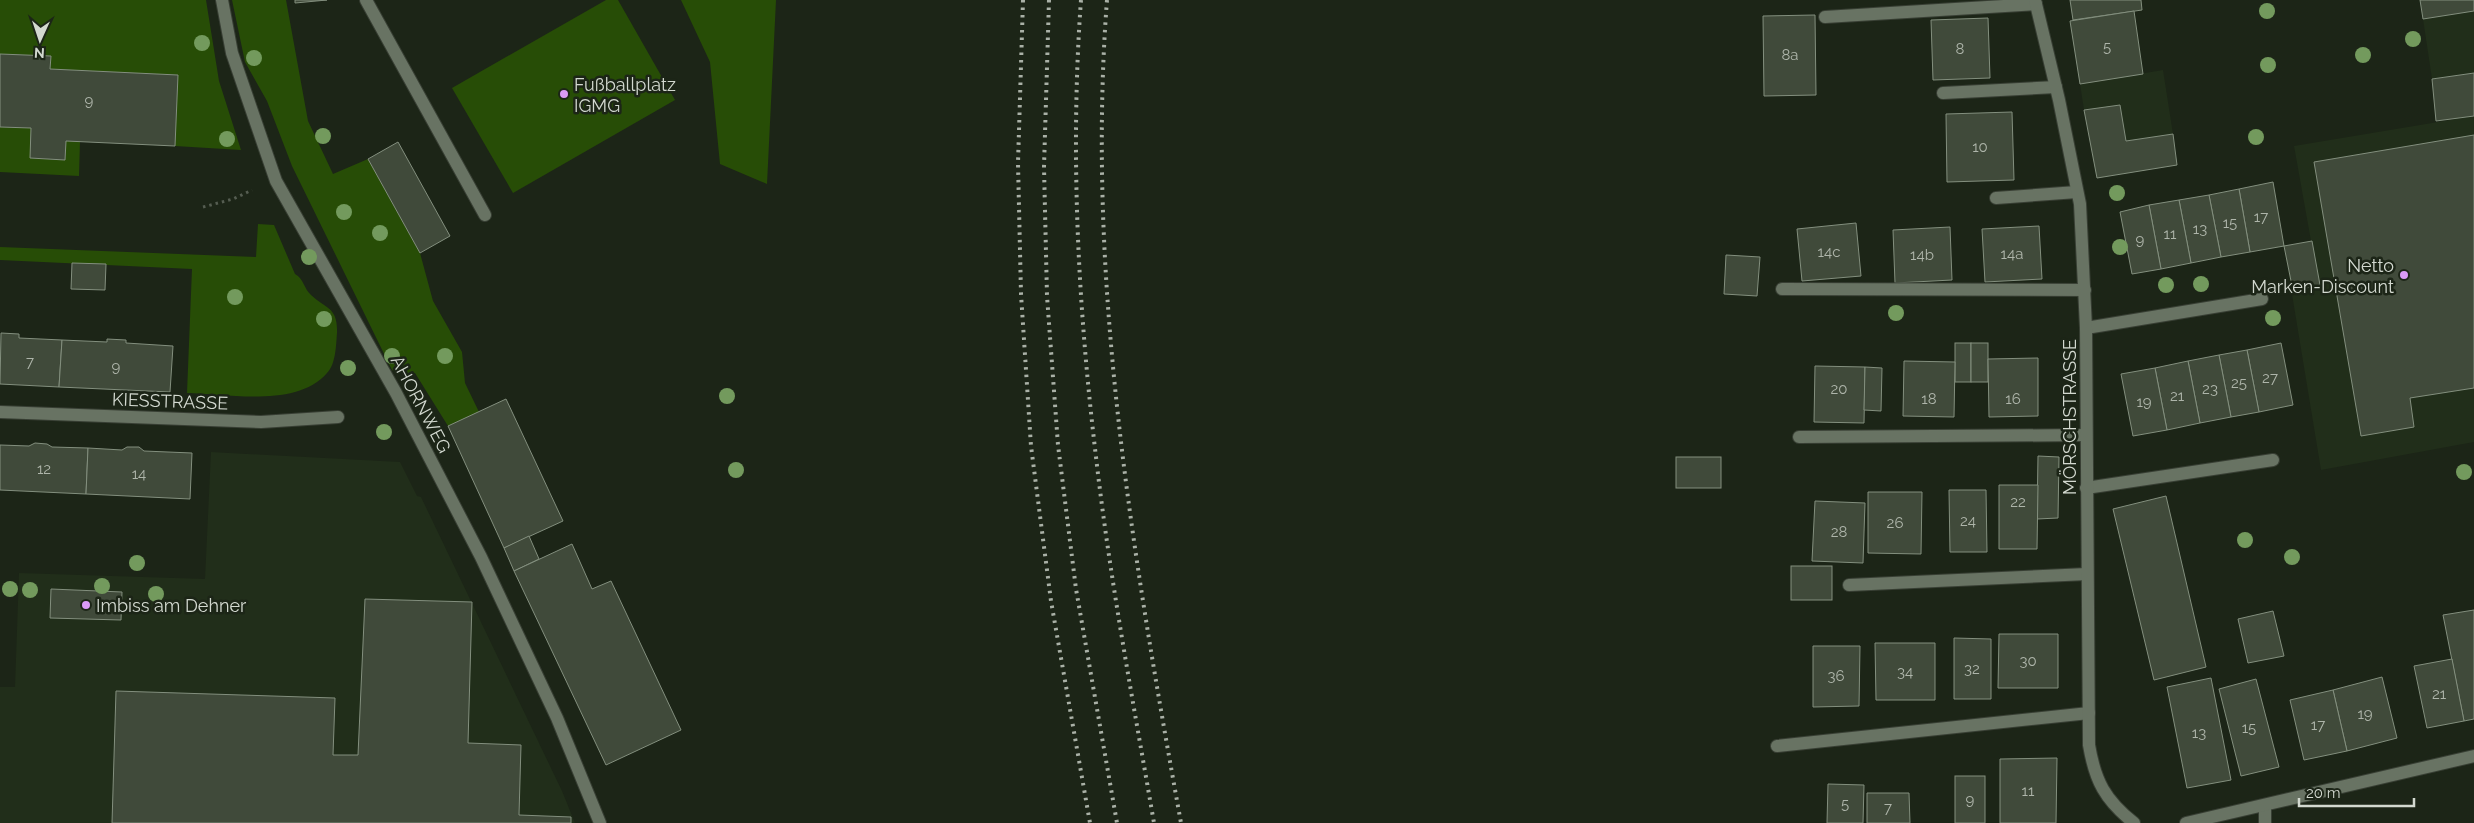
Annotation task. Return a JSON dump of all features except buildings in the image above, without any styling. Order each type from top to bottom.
[{"type":"street","name":"AHORNWEG","points":[[222,0],[232,53],[276,181],[396,394],[481,557],[557,718],[600,823]]},
{"type":"street","points":[[366,0],[485,215]]},
{"type":"street","points":[[1825,17],[2036,2]]},
{"type":"street","name":"MÖRSCHSTRASSE","points":[[2036,2],[2078,192],[2085,290],[2089,745],[2094,772],[2115,806],[2134,823]]},
{"type":"street","points":[[1943,94],[2056,87]]},
{"type":"street","points":[[1996,198],[2078,192]]},
{"type":"street","points":[[1782,289],[2085,290]]},
{"type":"street","points":[[2086,328],[2262,299]]},
{"type":"street","name":"KIESSTRASSE","points":[[0,412],[261,422],[338,417]]},
{"type":"street","points":[[1799,437],[2086,435]]},
{"type":"street","points":[[2086,488],[2273,460]]},
{"type":"street","points":[[1848,585],[2087,574]]},
{"type":"street","points":[[1777,746],[2089,713]]},
{"type":"street","points":[[2186,823],[2474,756]]},
{"type":"street","points":[[2264,805],[2265,823]]},
{"type":"path","points":[[203,207],[233,199],[276,181]]},
{"type":"shaded area","points":[[2474,11],[2474,73],[2432,79],[2423,19]]},
{"type":"shaded area","points":[[2163,70],[2173,134],[2126,141],[2120,105],[2084,110],[2080,84]]},
{"type":"shaded area","name":"Netto Marken-Discount","points":[[2474,116],[2474,442],[2321,470],[2284,246],[2311,241],[2294,146]]},
{"type":"shaded area","points":[[211,452],[400,462],[417,496],[421,497],[562,791],[575,823],[0,823],[0,687],[15,687],[19,573],[205,579]]},
{"type":"green space","points":[[0,0],[206,0],[219,81],[241,150],[175,146],[178,75],[50,69],[51,56],[0,54]]},
{"type":"green space","points":[[232,0],[286,0],[308,121],[333,174],[368,159],[420,253],[433,301],[462,352],[465,383],[479,412],[448,426],[415,373],[399,373],[392,370],[292,166],[267,101],[245,62]]},
{"type":"green space","name":"Fußballplatz IGMG","points":[[606,0],[618,0],[675,100],[513,193],[452,88]]},
{"type":"green space","points":[[681,0],[776,0],[767,184],[720,164],[710,62]]},
{"type":"green space","points":[[0,127],[31,128],[31,158],[65,160],[66,141],[80,141],[79,176],[0,172]]},
{"type":"green space","points":[[258,224],[274,225],[295,274],[311,295],[330,309],[337,324],[335,354],[332,365],[327,373],[314,384],[298,391],[280,395],[241,396],[187,393],[192,269],[0,260],[0,247],[256,257]]},
{"type":"railway","points":[[1023,0],[1018,163],[1021,294],[1031,446],[1051,601],[1090,823]]},
{"type":"railway","points":[[1049,0],[1044,167],[1047,296],[1058,445],[1076,589],[1117,823]]},
{"type":"railway","points":[[1081,0],[1076,114],[1076,171],[1080,286],[1085,344],[1096,457],[1108,549],[1154,823]]},
{"type":"railway","points":[[1107,0],[1102,103],[1103,207],[1108,310],[1131,516],[1146,619],[1181,823]]},
{"type":"place","name":"Fußballplatz IGMG","points":[[564,94]]},
{"type":"place","name":"Netto Marken-Discount","points":[[2404,275]]},
{"type":"place","name":"Imbiss am Dehner","points":[[86,605]]}]
